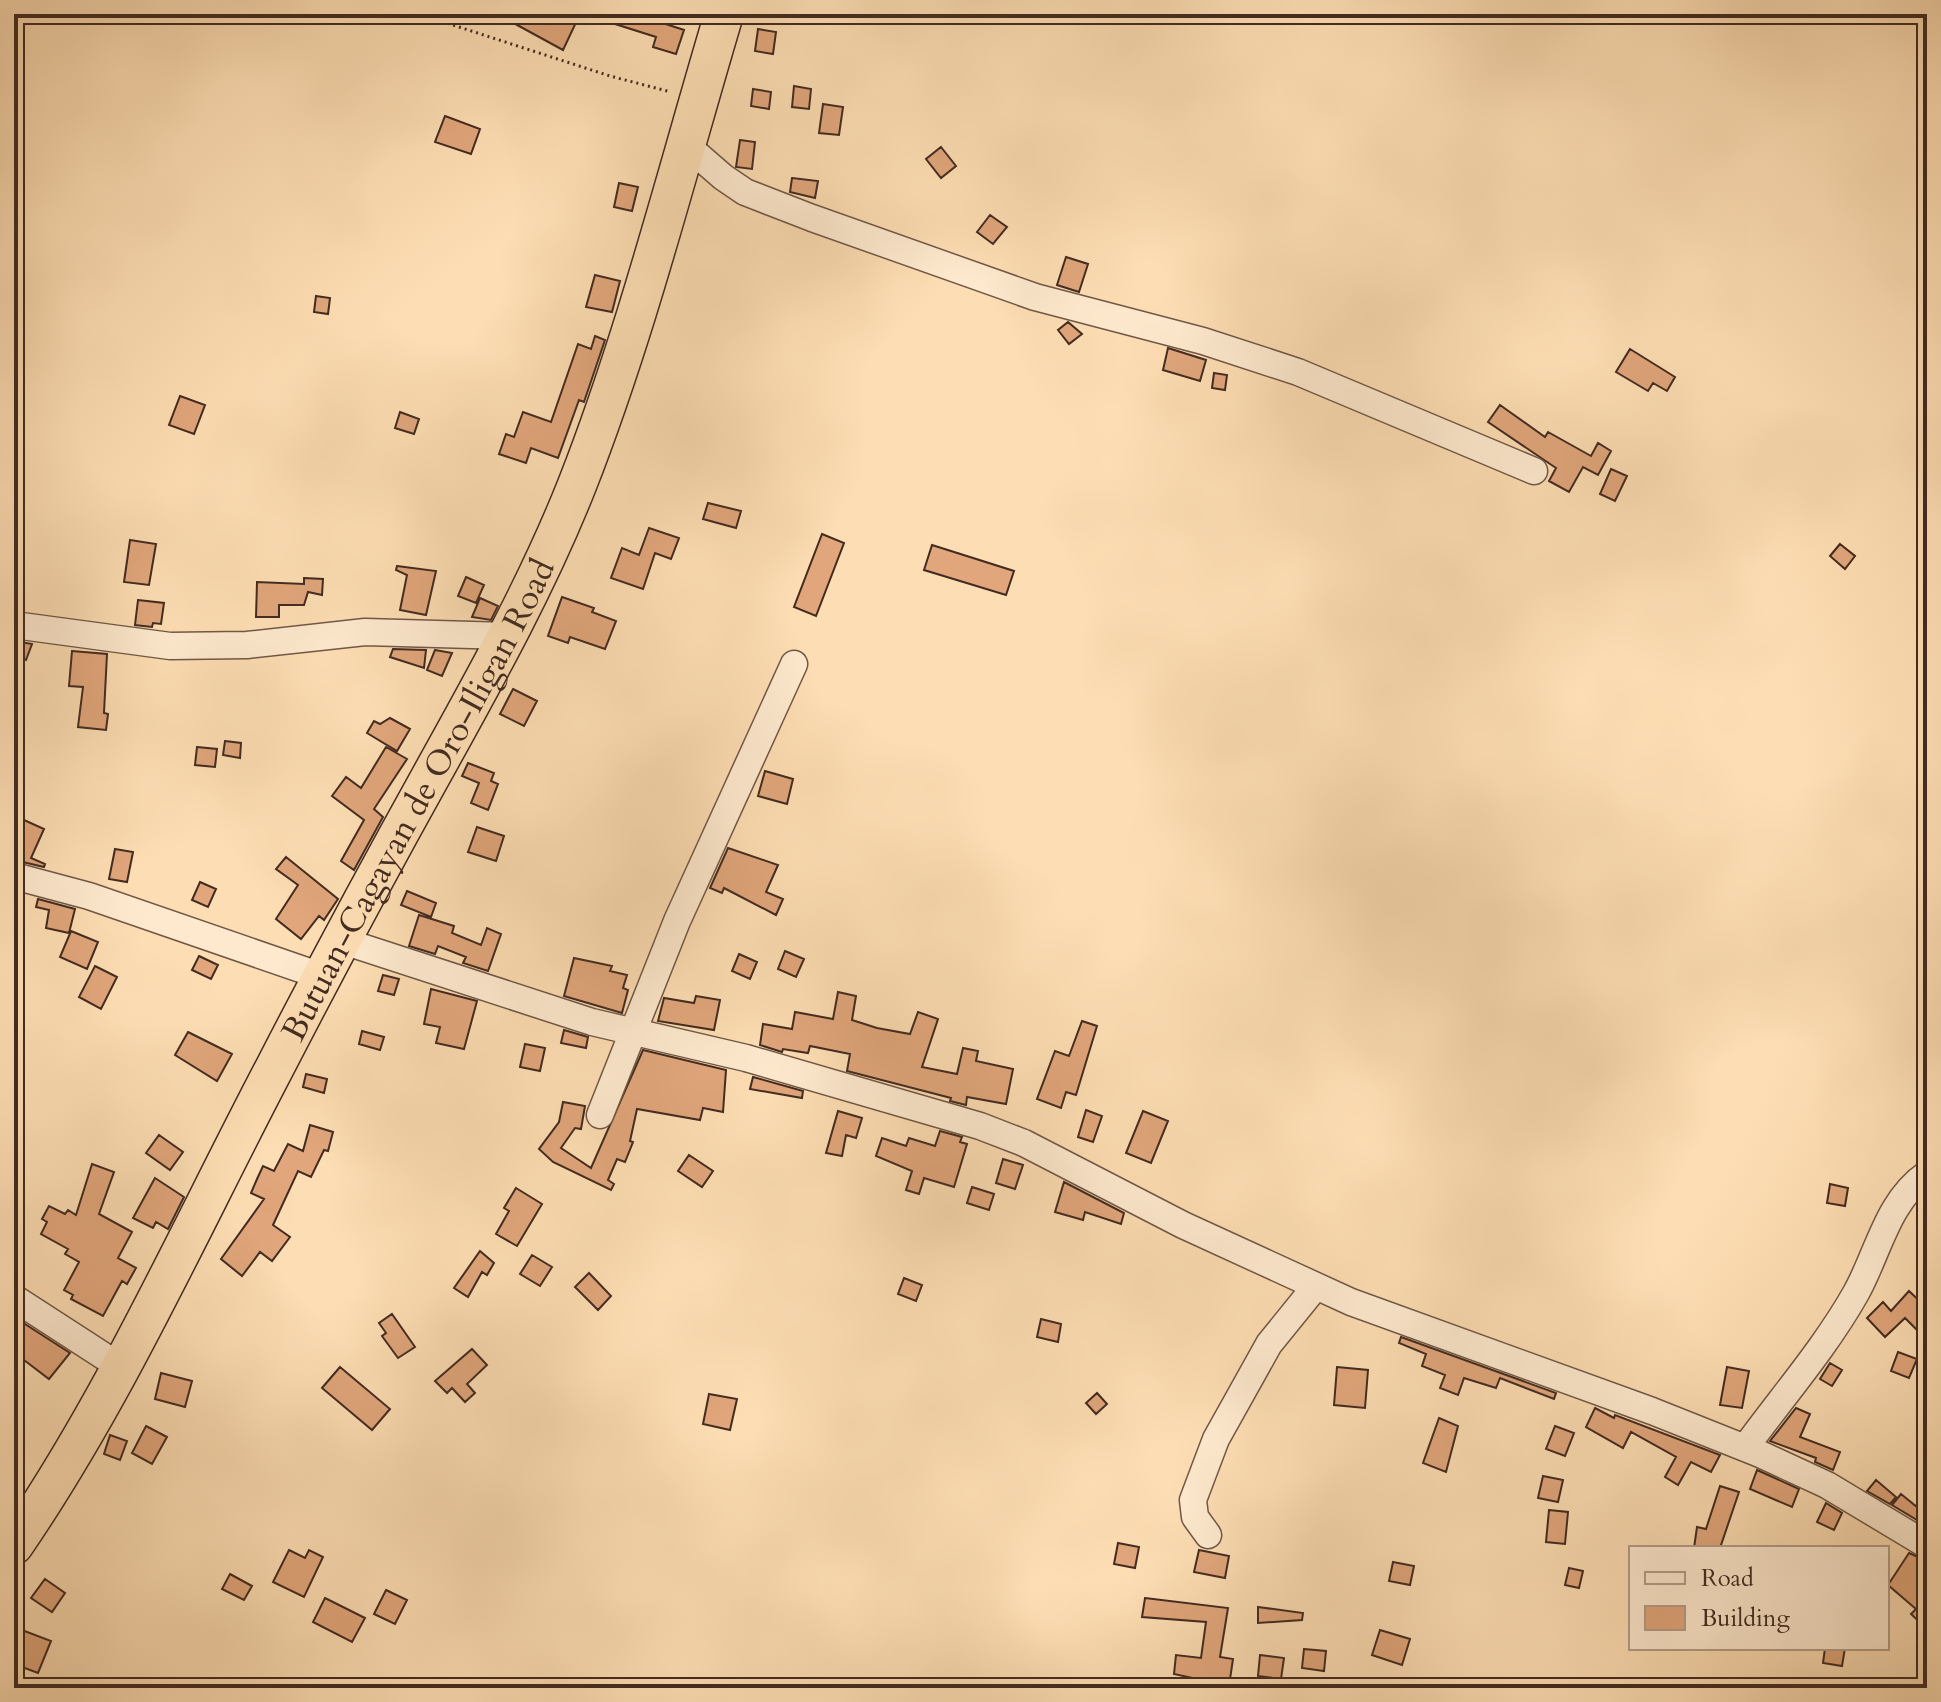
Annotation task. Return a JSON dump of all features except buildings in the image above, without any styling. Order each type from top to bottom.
[{"type":"highway","name":"Butuan-Cagayan de Oro-Iligan Road","points":[[14,1545],[65,1464],[119,1366],[340,940],[508,636],[582,471],[649,271],[724,14]]},
{"type":"street","points":[[685,144],[745,192],[812,218],[1035,297],[1203,341],[1298,372],[1534,471]]},
{"type":"street","points":[[14,625],[170,646],[247,645],[365,632],[508,636]]},
{"type":"street","points":[[600,1115],[630,1032],[794,664]]},
{"type":"street","points":[[14,876],[89,896],[321,976]]},
{"type":"street","points":[[340,940],[630,1032],[746,1058],[980,1126],[1024,1143],[1183,1225],[1316,1286],[1467,1347],[1652,1411],[1745,1448],[1827,1485],[1927,1545]]},
{"type":"street","points":[[1745,1448],[1842,1316],[1857,1292],[1894,1211],[1908,1191],[1927,1174]]},
{"type":"street","points":[[1208,1535],[1195,1517],[1193,1500],[1216,1439],[1256,1363],[1316,1286]]},
{"type":"street","points":[[14,1298],[119,1366]]},
{"type":"path","points":[[419,14],[610,76],[699,99]]}]
